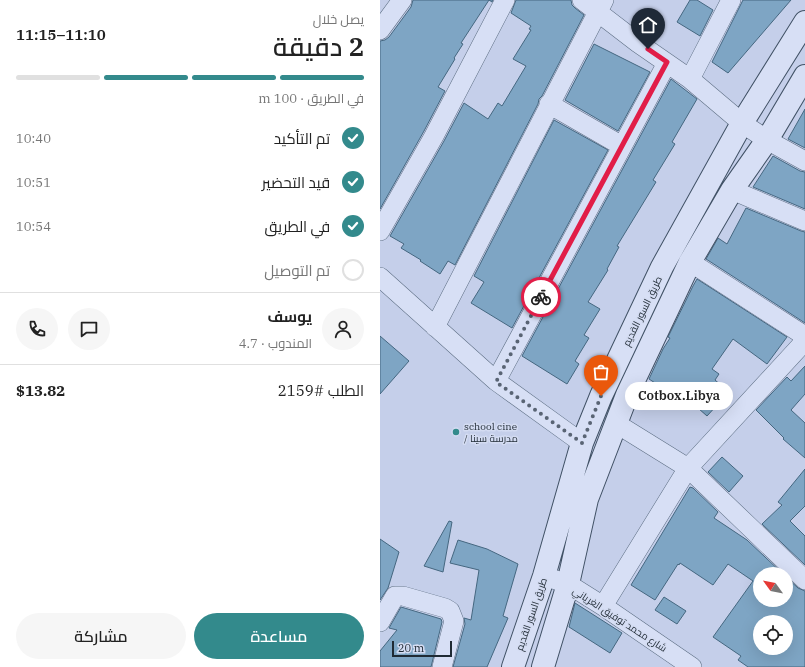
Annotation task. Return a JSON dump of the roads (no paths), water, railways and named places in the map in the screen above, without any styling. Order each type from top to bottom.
[{"type":"main road","name":"طريق السور القديم","points":[[513,667],[544,576],[582,443],[601,396],[662,267],[742,123],[805,22]]},
{"type":"main road","points":[[543,667],[568,584],[587,499],[627,395],[690,262],[732,190],[767,140],[805,76]]},
{"type":"street","points":[[380,30],[402,0]]},
{"type":"street","points":[[380,232],[402,190],[434,136],[505,0]]},
{"type":"street","points":[[582,0],[601,6],[742,123],[767,140],[805,161]]},
{"type":"street","points":[[690,79],[731,0]]},
{"type":"street","points":[[435,328],[549,104],[601,6]]},
{"type":"street","points":[[496,382],[667,62]]},
{"type":"street","points":[[549,104],[622,146]]},
{"type":"street","points":[[732,190],[805,221]]},
{"type":"street","points":[[690,262],[805,336]]},
{"type":"street","points":[[380,277],[496,382],[582,443]]},
{"type":"street","points":[[603,606],[688,468],[805,341]]},
{"type":"street","points":[[616,424],[688,468],[805,580]]},
{"type":"street","name":"شارع محمد توفيق الغرياني","points":[[544,576],[568,584],[692,667]]},
{"type":"street","points":[[380,622],[395,596],[403,596],[445,608],[450,611],[454,621],[442,667]]},
{"type":"place","name":"Cotbox.Libya","points":[[601,396]]},
{"type":"place","name":"school cine / مدرسة سينا","points":[[456,432]]}]
